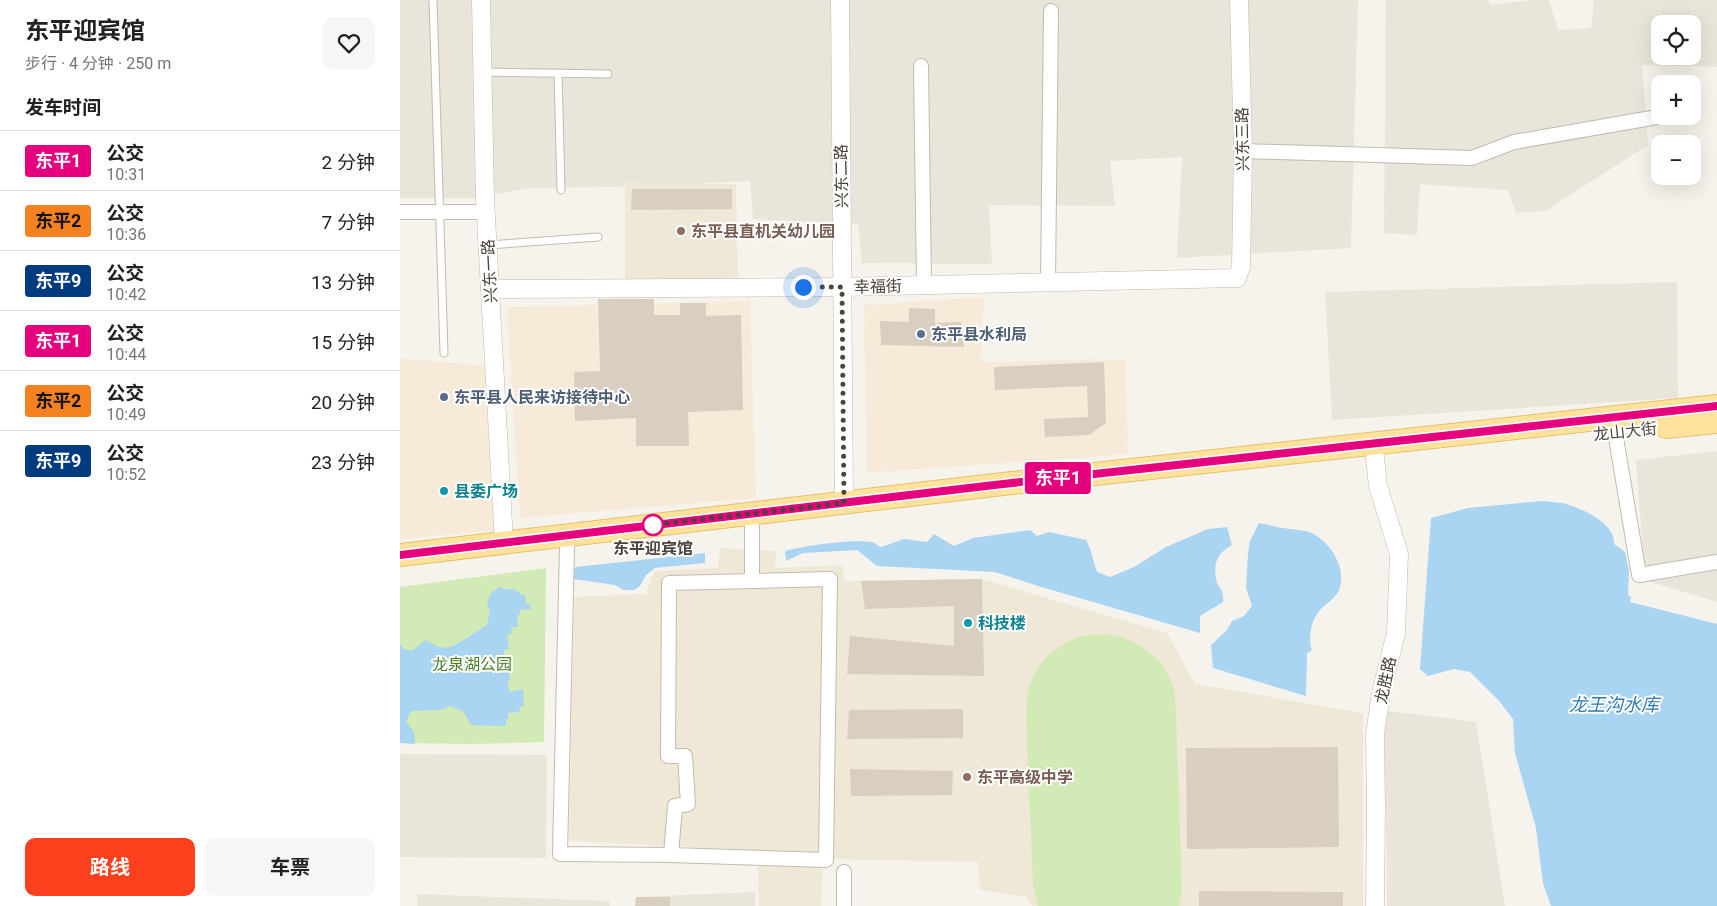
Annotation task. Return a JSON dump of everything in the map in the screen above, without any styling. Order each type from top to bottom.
[{"type":"main road","name":"龙山大街","points":[[400,555],[844,503],[1717,406]]},
{"type":"main road","name":"龙山大街","points":[[400,566],[1005,495],[1717,422]]},
{"type":"street","name":"兴东一路","points":[[481,0],[485,212],[504,543]]},
{"type":"street","name":"兴东二路","points":[[840,0],[844,503]]},
{"type":"street","name":"兴东三路","points":[[1237,278],[1241,267],[1243,151],[1239,0]]},
{"type":"street","points":[[1048,282],[1052,11]]},
{"type":"street","points":[[921,66],[924,285]]},
{"type":"street","points":[[1243,151],[1472,158],[1514,142],[1651,118]]},
{"type":"street","points":[[400,212],[485,212]]},
{"type":"street","name":"幸福街","points":[[490,289],[842,287],[1237,278]]},
{"type":"street","points":[[1615,432],[1639,575],[1717,562]]},
{"type":"street","name":"龙胜路","points":[[1375,457],[1378,486],[1399,554],[1396,633],[1381,692],[1374,734],[1376,807],[1375,906]]},
{"type":"street","points":[[752,524],[752,580]]},
{"type":"street","points":[[567,546],[560,854],[671,855],[826,860],[830,578],[669,582],[668,756],[685,756],[688,804],[675,806],[671,855]]},
{"type":"street","points":[[844,872],[844,906]]},
{"type":"lane","points":[[433,0],[444,353]]},
{"type":"lane","points":[[482,72],[608,74]]},
{"type":"lane","points":[[558,73],[560,190]]},
{"type":"lane","points":[[487,245],[598,237]]},
{"type":"shaded area","points":[[400,0],[1358,0],[1351,248],[1177,258],[1182,157],[1110,161],[1115,206],[989,205],[992,264],[862,263],[858,224],[753,219],[750,181],[609,187],[529,188],[473,198],[400,198]]},
{"type":"shaded area","points":[[1386,0],[1488,0],[1490,5],[1549,0],[1558,30],[1591,28],[1594,0],[1717,0],[1717,67],[1642,65],[1648,145],[1545,211],[1516,213],[1508,190],[1420,184],[1417,235],[1384,233]]},
{"type":"shaded area","name":"东平县直机关幼儿园","points":[[625,182],[736,184],[738,279],[625,280]]},
{"type":"shaded area","points":[[1677,282],[1678,398],[1332,420],[1325,292]]},
{"type":"shaded area","points":[[984,297],[980,362],[1125,359],[1128,454],[867,473],[864,305]]},
{"type":"shaded area","points":[[750,301],[756,498],[520,518],[507,307]]},
{"type":"shaded area","points":[[400,358],[485,366],[488,431],[498,530],[400,539]]},
{"type":"shaded area","points":[[1717,451],[1717,602],[1645,580],[1636,460]]},
{"type":"shaded area","name":"东平高级中学","points":[[720,548],[776,551],[775,568],[842,565],[845,581],[982,579],[1167,633],[1195,684],[1363,713],[1363,906],[1032,906],[1026,897],[980,890],[978,862],[833,859],[823,856],[821,906],[759,906],[758,850],[569,841],[574,597],[646,594],[654,571],[718,568]]},
{"type":"shaded area","points":[[1384,710],[1476,722],[1505,906],[1387,906]]},
{"type":"shaded area","points":[[400,754],[547,755],[546,858],[400,857]]},
{"type":"shaded area","points":[[755,892],[755,906],[635,906],[636,897]]},
{"type":"shaded area","points":[[417,894],[609,901],[610,906],[417,906]]},
{"type":"green space","name":"龙泉湖公园","points":[[546,568],[544,742],[400,743],[400,587]]},
{"type":"green space","points":[[1108,634],[1129,640],[1149,652],[1164,668],[1174,690],[1182,893],[1179,906],[1038,906],[1033,884],[1026,718],[1027,694],[1030,683],[1041,665],[1064,644],[1084,636]]},
{"type":"water","name":"龙王沟水库","points":[[1542,501],[1573,506],[1589,513],[1604,523],[1613,536],[1614,544],[1625,552],[1629,571],[1628,595],[1631,597],[1630,602],[1717,624],[1717,906],[1551,906],[1543,883],[1536,828],[1515,753],[1513,719],[1500,702],[1470,672],[1454,669],[1428,676],[1420,669],[1431,518],[1468,508]]},
{"type":"water","points":[[1259,523],[1307,531],[1317,536],[1330,549],[1339,565],[1341,583],[1338,592],[1318,612],[1311,628],[1312,650],[1307,653],[1306,696],[1213,668],[1211,645],[1227,630],[1232,621],[1244,616],[1252,606],[1246,588],[1248,554],[1250,541]]},
{"type":"water","points":[[1227,527],[1232,545],[1220,555],[1215,568],[1216,579],[1223,594],[1223,602],[1200,616],[1200,633],[995,572],[877,566],[857,550],[803,553],[786,561],[785,551],[852,541],[871,542],[881,547],[904,539],[927,542],[934,534],[954,546],[973,538],[1030,530],[1037,536],[1049,532],[1086,540],[1097,572],[1110,577],[1134,567],[1166,547],[1208,529]]},
{"type":"water","points":[[705,553],[705,563],[655,568],[646,575],[640,586],[634,590],[624,590],[615,585],[573,579],[572,571],[576,567]]},
{"type":"water","points":[[501,587],[504,589],[515,589],[521,595],[525,594],[526,604],[530,604],[531,609],[520,610],[520,614],[517,616],[518,627],[511,627],[512,633],[507,635],[509,649],[504,650],[504,661],[500,663],[501,673],[509,672],[510,680],[507,681],[510,692],[523,689],[524,706],[519,707],[520,712],[508,713],[506,726],[471,725],[463,711],[450,706],[441,710],[411,711],[406,721],[414,732],[415,744],[400,743],[400,644],[405,650],[413,650],[426,640],[444,648],[458,644],[487,625],[490,610],[487,605],[489,599],[495,590]]},
{"type":"building","points":[[632,189],[732,189],[732,209],[631,210]]},
{"type":"building","points":[[598,299],[654,299],[654,315],[680,315],[680,303],[706,303],[706,316],[741,315],[743,410],[688,412],[689,446],[636,446],[636,418],[575,421],[574,372],[600,371]]},
{"type":"building","name":"东平县水利局","points":[[909,308],[935,309],[935,323],[961,322],[964,347],[881,345],[880,321],[909,322]]},
{"type":"building","points":[[1104,362],[1106,423],[1089,435],[1045,437],[1044,419],[1088,417],[1087,386],[995,390],[994,367]]},
{"type":"building","name":"科技楼","points":[[982,579],[984,676],[847,674],[850,636],[954,646],[954,606],[865,609],[861,581]]},
{"type":"building","points":[[963,709],[963,738],[847,739],[849,710]]},
{"type":"building","points":[[1338,747],[1339,847],[1187,849],[1186,748]]},
{"type":"building","points":[[850,769],[953,771],[952,795],[851,796]]},
{"type":"building","points":[[1199,891],[1343,892],[1343,906],[1199,906]]},
{"type":"building","points":[[636,897],[670,897],[670,906],[635,906]]},
{"type":"bus line","name":"东平1","points":[[400,555],[1003,484],[1717,406]]},
{"type":"place","name":"东平县直机关幼儿园","points":[[681,231]]},
{"type":"place","name":"东平县水利局","points":[[921,334]]},
{"type":"place","name":"东平县人民来访接待中心","points":[[444,397]]},
{"type":"place","name":"县委广场","points":[[444,491]]},
{"type":"place","name":"东平迎宾馆","points":[[653,525]]},
{"type":"place","name":"科技楼","points":[[968,623]]},
{"type":"place","name":"东平高级中学","points":[[967,777]]},
{"type":"route","points":[[653,525],[651,525],[844,503],[842,287],[803,287]]}]
